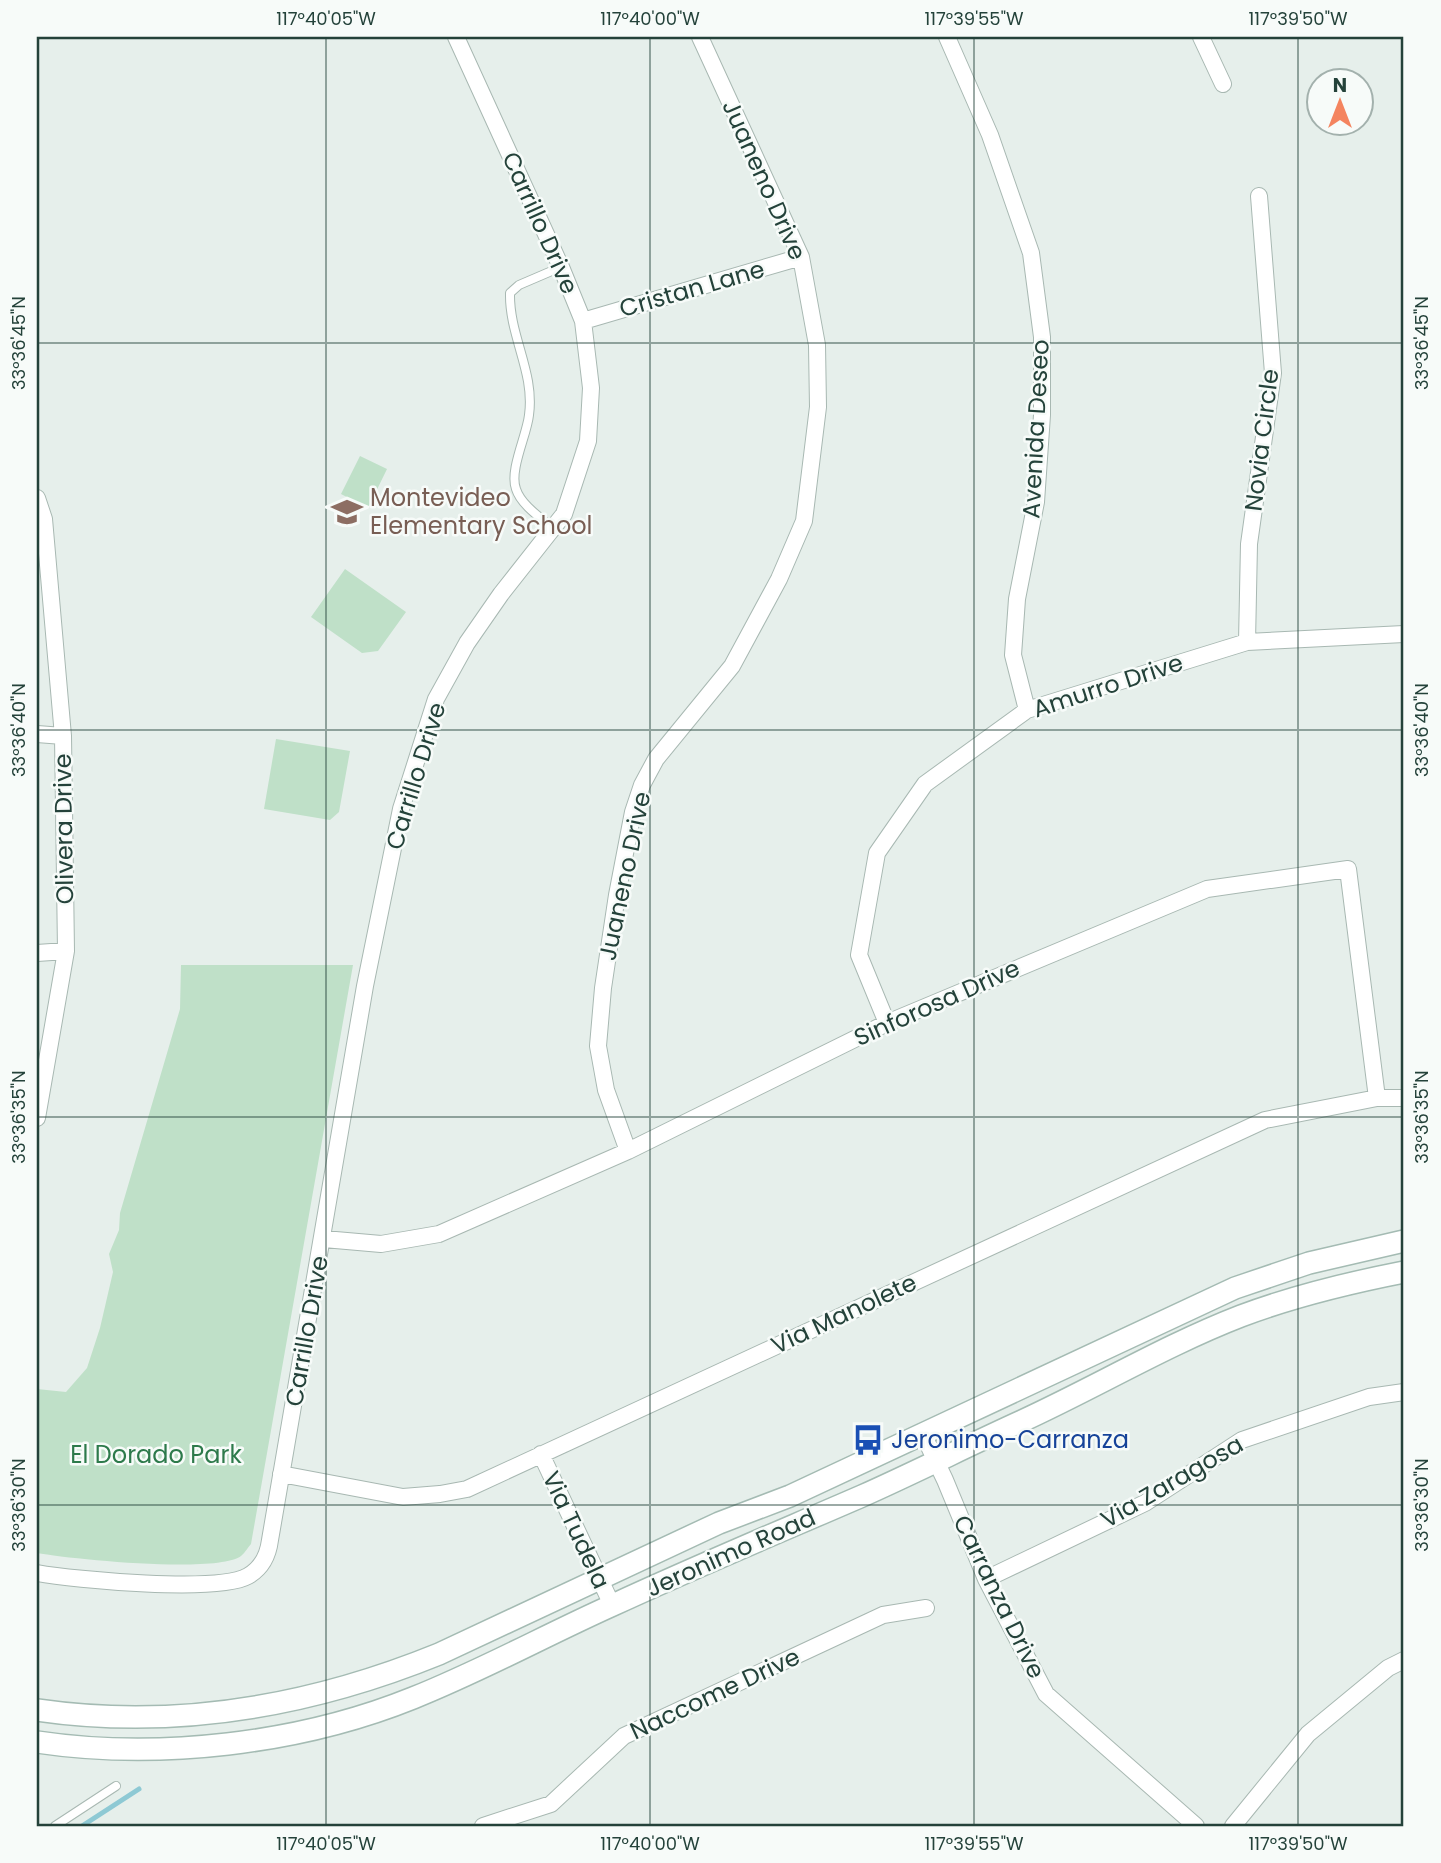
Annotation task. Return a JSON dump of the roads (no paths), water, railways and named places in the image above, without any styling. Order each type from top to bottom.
[{"type":"main road","name":"Jeronimo Road","points":[[37,1710],[139,1718],[234,1711],[292,1702],[347,1688],[439,1654],[719,1523],[790,1496],[1235,1288],[1309,1263],[1404,1241]]},
{"type":"main road","name":"Jeronimo Road","points":[[37,1742],[118,1748],[204,1746],[275,1736],[332,1724],[411,1699],[497,1662],[612,1605],[867,1494],[1200,1333],[1321,1290],[1404,1272]]},
{"type":"street","name":"Carrillo Drive","points":[[37,1573],[144,1582],[211,1583],[240,1579],[263,1563],[268,1552],[324,1238],[365,986],[401,809],[436,699],[467,643],[501,594],[564,514],[588,441],[591,388],[583,321],[456,37]]},
{"type":"street","name":"Juaneno Drive","points":[[628,1151],[606,1090],[598,1046],[603,988],[633,812],[642,785],[656,759],[732,666],[779,579],[804,521],[818,407],[817,345],[801,257],[700,37]]},
{"type":"street","name":"Avenida Deseo","points":[[947,37],[990,135],[1031,253],[1042,337],[1042,415],[1036,502],[1017,599],[1013,655],[1027,710]]},
{"type":"street","points":[[1201,37],[1223,84]]},
{"type":"street","name":"Novia Circle","points":[[1247,642],[1249,544],[1273,373],[1259,195]]},
{"type":"street","name":"Cristan Lane","points":[[583,321],[801,257]]},
{"type":"street","name":"Olivera Drive","points":[[37,498],[44,519],[63,736],[66,951],[37,1118]]},
{"type":"street","name":"Amurro Drive","points":[[887,1023],[859,955],[877,853],[925,783],[1027,710],[1247,642],[1404,634]]},
{"type":"street","points":[[37,734],[63,736]]},
{"type":"street","name":"Sinforosa Drive","points":[[324,1238],[381,1244],[439,1234],[628,1151],[887,1023],[1207,889],[1348,869],[1377,1098]]},
{"type":"street","points":[[37,953],[66,951]]},
{"type":"street","name":"Via Manolete","points":[[281,1474],[413,1497],[467,1489],[1265,1120],[1377,1098],[1404,1098]]},
{"type":"street","name":"Via Zaragosa","points":[[986,1579],[1145,1503],[1242,1440],[1369,1397],[1404,1392]]},
{"type":"street","name":"Carranza Drive","points":[[923,1434],[986,1579],[1046,1694],[1196,1826]]},
{"type":"street","name":"Via Tudela","points":[[541,1454],[612,1605]]},
{"type":"street","name":"Naccome Drive","points":[[483,1826],[551,1804],[624,1736],[883,1615],[926,1608]]},
{"type":"street","points":[[1233,1826],[1308,1734],[1388,1668],[1404,1660]]},
{"type":"lane","points":[[554,529],[526,505],[515,489],[529,415],[530,383],[514,330],[510,293],[520,285],[561,267]]},
{"type":"lane","points":[[55,1826],[116,1786]]},
{"type":"waterway","points":[[82,1826],[139,1789]]},
{"type":"place","name":"Montevideo Elementary School","points":[[347,512]]},
{"type":"place","name":"Jeronimo-Carranza","points":[[868,1440]]},
{"type":"park label","name":"El Dorado Park","points":[[156,1455]]}]
